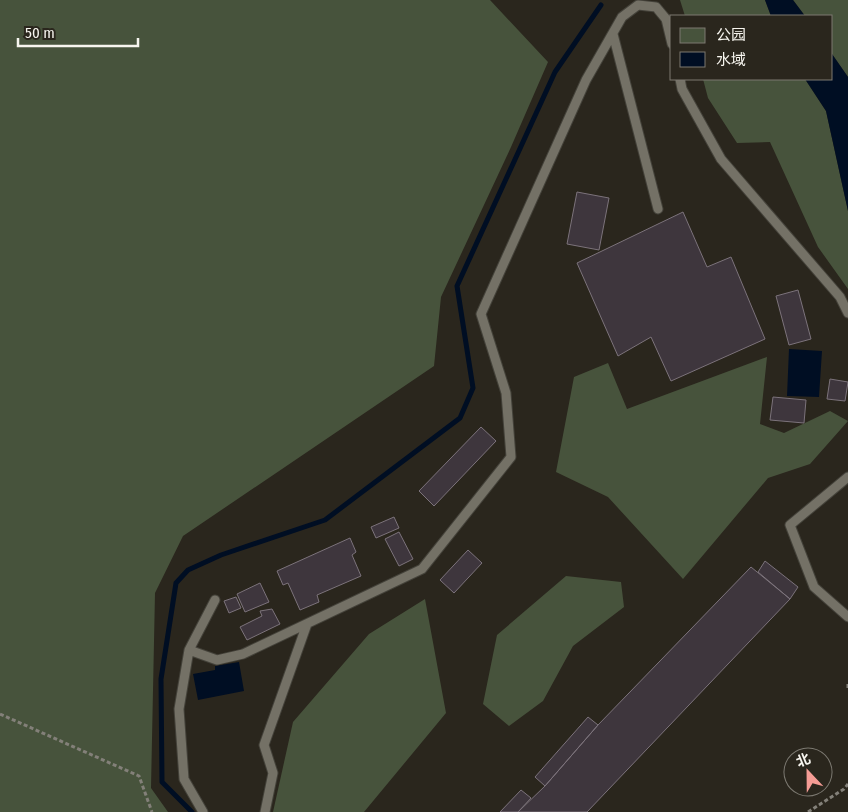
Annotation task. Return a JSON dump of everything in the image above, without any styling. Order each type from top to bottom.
[{"type":"lane","points":[[189,650],[217,660],[243,654],[422,569],[511,457],[506,393],[481,314],[586,80],[622,17],[638,5],[656,7],[666,19],[670,36]]},
{"type":"lane","points":[[613,34],[658,209]]},
{"type":"lane","points":[[680,80],[682,89],[721,159],[840,297],[848,314]]},
{"type":"lane","points":[[848,477],[790,525],[814,587],[848,617]]},
{"type":"lane","points":[[203,812],[184,779],[179,709],[189,650],[215,600]]},
{"type":"lane","points":[[265,812],[274,773],[264,745],[307,624]]},
{"type":"path","points":[[848,684],[848,689]]},
{"type":"path","points":[[0,714],[139,776],[152,812]]},
{"type":"path","points":[[808,812],[848,784]]},
{"type":"green space","points":[[0,0],[490,0],[548,62],[511,147],[441,297],[434,366],[183,536],[155,593],[151,788],[168,812],[0,812]]},
{"type":"green space","points":[[680,0],[765,0],[771,15],[685,15]]},
{"type":"green space","points":[[793,0],[848,0],[848,77],[833,55],[833,15],[804,15]]},
{"type":"green space","points":[[703,80],[806,80],[826,111],[848,211],[848,289],[818,247],[770,142],[737,143],[708,98]]},
{"type":"green space","points":[[767,357],[760,424],[784,433],[830,411],[848,421],[810,464],[768,478],[683,579],[608,497],[556,472],[574,377],[608,363],[627,409]]},
{"type":"green space","points":[[566,576],[621,582],[624,607],[573,646],[543,701],[509,726],[483,704],[497,635]]},
{"type":"green space","points":[[425,599],[446,713],[364,812],[273,812],[293,722],[369,634]]},
{"type":"water","points":[[765,0],[793,0],[804,15],[771,15]]},
{"type":"water","points":[[833,55],[848,77],[848,211],[826,111],[806,80],[833,80]]},
{"type":"water","points":[[789,349],[822,351],[819,397],[787,396]]},
{"type":"water","points":[[239,662],[244,691],[198,700],[193,674],[215,670],[215,666]]},
{"type":"building","points":[[577,192],[609,198],[599,250],[567,244]]},
{"type":"building","points":[[683,212],[707,267],[731,257],[765,339],[671,381],[651,337],[618,356],[577,263]]},
{"type":"building","points":[[798,290],[811,339],[789,345],[776,296]]},
{"type":"building","points":[[830,379],[848,382],[845,401],[827,399]]},
{"type":"building","points":[[773,397],[806,400],[804,423],[770,420]]},
{"type":"building","points":[[481,427],[496,441],[434,506],[419,491]]},
{"type":"building","points":[[394,517],[399,528],[376,538],[371,527]]},
{"type":"building","points":[[399,532],[413,559],[399,566],[385,539]]},
{"type":"building","points":[[350,538],[356,552],[352,555],[361,576],[317,595],[319,602],[300,610],[288,583],[283,585],[277,571]]},
{"type":"building","points":[[468,550],[482,563],[454,593],[440,580]]},
{"type":"building","points":[[765,561],[798,587],[790,599],[758,572]]},
{"type":"building","points":[[751,567],[790,599],[587,812],[518,812],[545,786],[598,725]]},
{"type":"building","points":[[260,583],[269,602],[245,612],[237,594]]},
{"type":"building","points":[[236,597],[241,608],[229,613],[224,601]]},
{"type":"building","points":[[272,609],[280,624],[247,640],[240,627],[262,616],[260,611]]},
{"type":"building","points":[[588,717],[598,725],[545,786],[535,777]]},
{"type":"building","points":[[521,790],[531,798],[518,812],[500,812]]},
{"type":"waterway","points":[[192,812],[162,782],[161,679],[176,583],[188,570],[221,555],[325,520],[460,418],[473,388],[457,286],[555,72],[601,5]]}]
